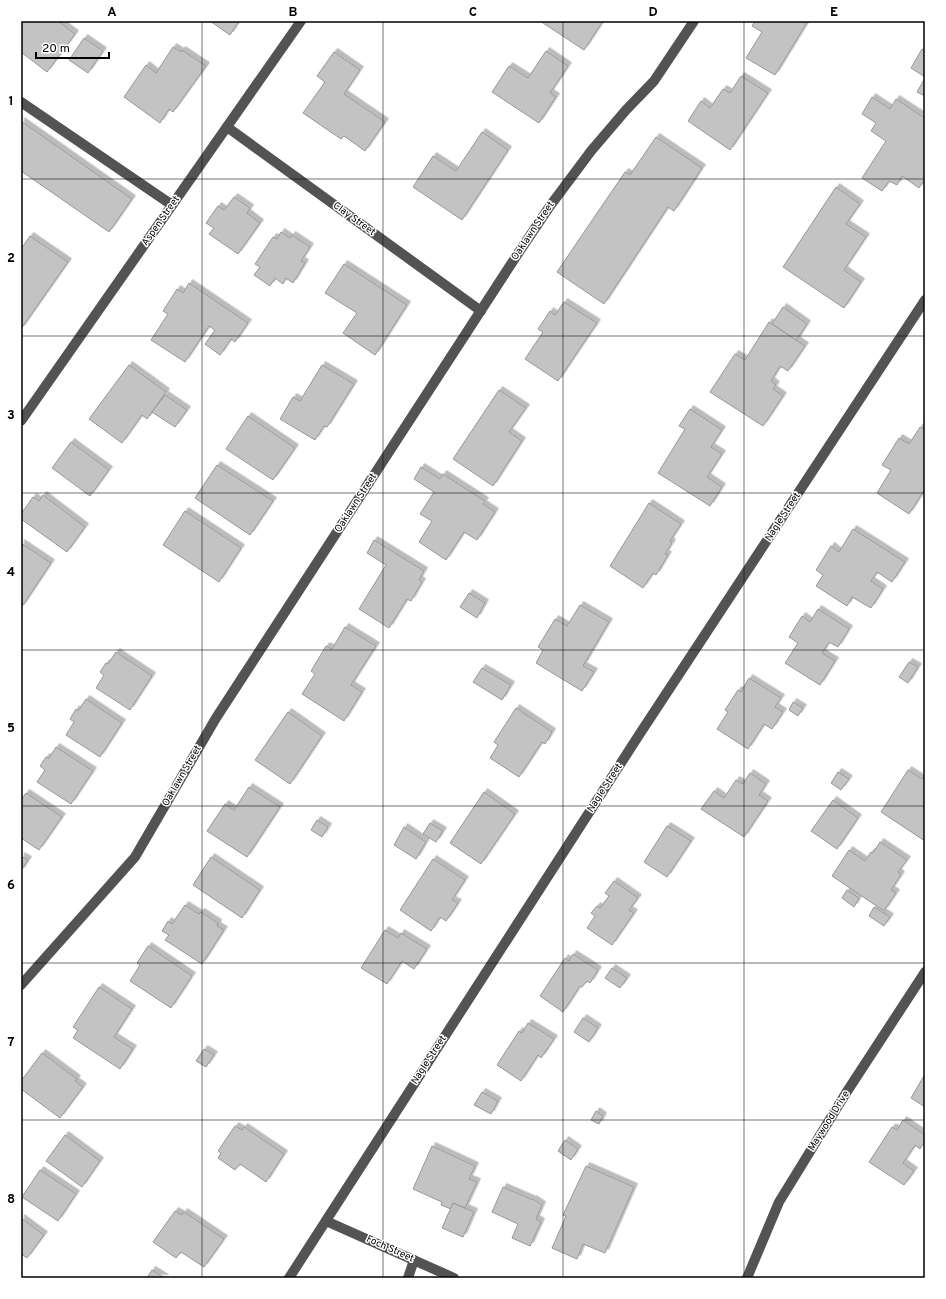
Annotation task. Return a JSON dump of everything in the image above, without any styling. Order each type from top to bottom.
[{"type":"street","name":"Aspen Street","points":[[21,421],[300,21]]},
{"type":"street","name":"Oaklawn Street","points":[[21,985],[135,857],[216,718],[550,206],[591,151],[626,110],[654,81],[694,21]]},
{"type":"street","points":[[21,102],[172,205]]},
{"type":"street","name":"Clay Street","points":[[226,127],[481,311]]},
{"type":"street","name":"Nagle Street","points":[[289,1278],[635,742],[925,300]]},
{"type":"street","name":"Maywood Drive","points":[[747,1278],[779,1202],[846,1093],[925,972]]},
{"type":"street","name":"Foch Street","points":[[326,1221],[454,1278]]},
{"type":"street","points":[[408,1278],[414,1260]]},
{"type":"building","points":[[21,21],[58,21],[75,34],[47,72],[21,52]]},
{"type":"building","points":[[210,21],[239,21],[230,35]]},
{"type":"building","points":[[540,21],[603,21],[584,50]]},
{"type":"building","points":[[755,21],[808,21],[775,75],[746,58],[762,32],[752,26]]},
{"type":"building","points":[[84,38],[103,51],[88,73],[69,60]]},
{"type":"building","points":[[173,47],[181,52],[182,50],[206,66],[173,112],[169,109],[160,123],[124,97],[146,65],[156,73]]},
{"type":"building","points":[[922,49],[925,51],[925,77],[911,68]]},
{"type":"building","points":[[546,51],[568,66],[550,93],[556,97],[539,123],[492,92],[509,66],[528,78]]},
{"type":"building","points":[[334,52],[360,70],[344,94],[385,122],[365,151],[344,136],[341,139],[303,113],[325,82],[317,76]]},
{"type":"building","points":[[741,76],[768,93],[730,150],[688,121],[701,101],[710,108],[723,89],[730,93]]},
{"type":"building","points":[[925,78],[925,96],[917,92]]},
{"type":"building","points":[[872,97],[890,109],[896,99],[925,118],[925,179],[919,188],[902,176],[897,185],[889,181],[882,191],[862,178],[886,141],[871,131],[876,123],[862,114]]},
{"type":"building","points":[[21,121],[132,199],[109,232],[21,171]]},
{"type":"building","points":[[482,132],[508,150],[462,220],[413,187],[433,156],[456,171]]},
{"type":"building","points":[[656,137],[702,168],[674,211],[668,207],[604,304],[557,272],[625,172],[630,175]]},
{"type":"building","points":[[836,187],[860,204],[846,224],[866,237],[844,270],[861,282],[844,308],[783,267]]},
{"type":"building","points":[[234,197],[250,208],[247,213],[260,223],[238,254],[209,234],[214,228],[206,223],[218,206],[224,210]]},
{"type":"building","points":[[281,232],[290,238],[292,235],[310,247],[301,261],[305,263],[293,283],[286,278],[283,284],[275,278],[270,286],[254,275],[260,267],[255,264],[273,237],[277,239]]},
{"type":"building","points":[[30,236],[68,262],[21,329],[21,249]]},
{"type":"building","points":[[344,264],[407,305],[375,355],[343,333],[357,313],[325,293]]},
{"type":"building","points":[[189,283],[248,323],[235,342],[231,339],[220,355],[205,344],[215,330],[209,326],[185,362],[151,340],[168,314],[163,311],[177,289],[183,293]]},
{"type":"building","points":[[564,302],[597,323],[558,381],[525,359],[543,332],[538,329],[550,311],[555,315]]},
{"type":"building","points":[[783,307],[807,324],[796,341],[772,324]]},
{"type":"building","points":[[769,322],[805,346],[788,371],[780,366],[771,381],[776,385],[773,389],[783,396],[763,426],[710,392],[735,354],[745,360]]},
{"type":"building","points":[[129,365],[166,392],[147,419],[142,415],[122,443],[89,419]]},
{"type":"building","points":[[322,365],[354,384],[327,427],[324,426],[315,440],[280,419],[293,397],[300,401]]},
{"type":"building","points":[[499,390],[526,408],[509,432],[522,441],[493,486],[453,459]]},
{"type":"building","points":[[165,395],[187,410],[175,427],[152,412]]},
{"type":"building","points":[[690,409],[722,430],[711,447],[722,454],[707,477],[722,487],[710,506],[658,473],[685,429],[679,426]]},
{"type":"building","points":[[248,416],[295,448],[273,480],[226,449]]},
{"type":"building","points":[[920,427],[925,430],[925,489],[909,514],[877,493],[891,470],[882,465],[899,438],[909,444]]},
{"type":"building","points":[[71,442],[109,470],[90,496],[52,468]]},
{"type":"building","points":[[217,465],[273,501],[250,535],[195,498]]},
{"type":"building","points":[[421,467],[440,479],[443,474],[485,501],[483,504],[495,512],[477,540],[464,532],[446,560],[419,542],[432,521],[420,514],[434,492],[414,479]]},
{"type":"building","points":[[43,495],[85,527],[67,552],[21,519],[21,514],[33,497],[39,501]]},
{"type":"building","points":[[649,503],[681,524],[670,541],[672,543],[665,554],[668,555],[656,575],[653,573],[643,588],[610,566]]},
{"type":"building","points":[[185,511],[241,548],[219,582],[163,545]]},
{"type":"building","points":[[853,529],[905,562],[892,582],[877,572],[871,581],[883,589],[871,608],[852,597],[847,606],[816,586],[823,575],[816,570],[831,546],[839,552]]},
{"type":"building","points":[[374,540],[424,571],[419,580],[422,582],[411,601],[407,599],[389,628],[359,609],[386,565],[367,553]]},
{"type":"building","points":[[21,543],[51,563],[21,608]]},
{"type":"building","points":[[469,593],[485,603],[477,618],[460,607]]},
{"type":"building","points":[[580,605],[609,622],[583,666],[594,672],[582,691],[536,663],[543,650],[538,647],[555,619],[567,626]]},
{"type":"building","points":[[818,609],[849,629],[838,647],[829,642],[822,653],[835,661],[820,685],[785,663],[798,643],[789,637],[802,616],[810,622]]},
{"type":"building","points":[[345,627],[376,646],[351,685],[362,692],[344,721],[302,694],[315,674],[311,671],[326,646],[332,649]]},
{"type":"building","points":[[116,652],[152,676],[130,710],[96,688],[104,675],[100,672],[106,663],[108,664]]},
{"type":"building","points":[[909,662],[918,667],[908,683],[899,677]]},
{"type":"building","points":[[482,668],[511,685],[502,700],[473,682]]},
{"type":"building","points":[[749,678],[781,698],[775,707],[783,712],[772,729],[764,724],[748,749],[717,729],[728,712],[725,710],[738,690],[741,692]]},
{"type":"building","points":[[86,699],[122,723],[100,757],[66,735],[74,722],[70,719],[76,709],[78,711]]},
{"type":"building","points":[[793,702],[803,708],[798,716],[789,710]]},
{"type":"building","points":[[516,708],[552,732],[545,744],[542,742],[519,777],[490,758],[498,745],[494,742]]},
{"type":"building","points":[[288,712],[322,736],[290,784],[255,760]]},
{"type":"building","points":[[56,747],[93,771],[71,804],[37,782],[45,770],[40,766],[46,757],[49,758]]},
{"type":"building","points":[[908,770],[922,779],[925,774],[925,841],[881,812]]},
{"type":"building","points":[[838,772],[849,779],[841,790],[831,783]]},
{"type":"building","points":[[750,773],[766,784],[759,795],[768,801],[744,837],[701,809],[714,791],[724,798],[736,780],[743,784]]},
{"type":"building","points":[[249,787],[280,807],[247,857],[207,831],[225,804],[234,810]]},
{"type":"building","points":[[484,792],[515,814],[481,864],[450,843]]},
{"type":"building","points":[[26,793],[62,817],[39,850],[21,838],[21,800]]},
{"type":"building","points":[[833,800],[858,818],[837,849],[811,831]]},
{"type":"building","points":[[317,820],[328,827],[322,837],[311,830]]},
{"type":"building","points":[[430,823],[443,831],[436,842],[423,834]]},
{"type":"building","points":[[667,826],[691,841],[667,877],[644,862]]},
{"type":"building","points":[[404,827],[426,842],[416,859],[394,845]]},
{"type":"building","points":[[880,842],[907,860],[898,872],[901,875],[891,890],[896,893],[884,911],[832,876],[849,850],[865,861],[871,852],[873,853]]},
{"type":"building","points":[[21,856],[28,860],[21,871]]},
{"type":"building","points":[[211,857],[260,890],[242,918],[193,885]]},
{"type":"building","points":[[433,859],[465,880],[452,900],[458,903],[446,921],[440,917],[431,931],[400,910]]},
{"type":"building","points":[[614,881],[638,898],[629,910],[634,913],[612,945],[587,928],[595,916],[591,913],[597,906],[600,908],[609,896],[605,893]]},
{"type":"building","points":[[847,890],[859,898],[854,907],[842,898]]},
{"type":"building","points":[[185,905],[199,914],[201,912],[218,923],[217,926],[224,930],[202,964],[165,940],[169,935],[162,931],[168,921],[172,924]]},
{"type":"building","points":[[874,907],[890,917],[884,926],[869,916]]},
{"type":"building","points":[[385,930],[398,938],[401,933],[427,949],[414,969],[402,961],[387,984],[361,968]]},
{"type":"building","points":[[148,946],[192,976],[171,1008],[130,981],[140,965],[137,963]]},
{"type":"building","points":[[573,954],[598,970],[590,983],[587,981],[582,987],[580,986],[563,1012],[540,996],[565,958],[569,961]]},
{"type":"building","points":[[612,968],[627,978],[620,988],[605,978]]},
{"type":"building","points":[[99,987],[132,1009],[114,1037],[133,1049],[120,1069],[73,1038],[78,1030],[73,1027]]},
{"type":"building","points":[[583,1018],[598,1028],[589,1042],[574,1032]]},
{"type":"building","points":[[528,1023],[554,1039],[541,1058],[538,1055],[521,1081],[497,1065],[519,1031],[522,1033]]},
{"type":"building","points":[[204,1049],[214,1055],[206,1067],[196,1061]]},
{"type":"building","points":[[42,1053],[77,1079],[75,1081],[83,1087],[60,1118],[21,1089],[21,1081]]},
{"type":"building","points":[[925,1074],[925,1107],[911,1098]]},
{"type":"building","points":[[482,1092],[498,1101],[491,1114],[474,1105]]},
{"type":"building","points":[[596,1111],[603,1116],[599,1124],[591,1120]]},
{"type":"building","points":[[903,1120],[925,1135],[925,1141],[920,1149],[915,1145],[903,1163],[914,1171],[904,1185],[869,1162],[892,1127],[897,1130]]},
{"type":"building","points":[[235,1126],[242,1130],[244,1127],[284,1154],[266,1182],[240,1164],[235,1170],[218,1158],[221,1153],[218,1151]]},
{"type":"building","points":[[65,1135],[100,1161],[82,1187],[46,1161]]},
{"type":"building","points":[[565,1140],[578,1149],[571,1160],[558,1151]]},
{"type":"building","points":[[432,1146],[475,1166],[469,1179],[477,1182],[465,1208],[453,1203],[451,1209],[441,1205],[442,1202],[413,1189]]},
{"type":"building","points":[[586,1166],[634,1187],[605,1253],[583,1244],[577,1259],[552,1248],[566,1216],[563,1215]]},
{"type":"building","points":[[40,1170],[76,1194],[58,1221],[22,1197]]},
{"type":"building","points":[[503,1187],[533,1199],[542,1205],[536,1219],[541,1222],[530,1246],[512,1238],[518,1224],[492,1212]]},
{"type":"building","points":[[453,1203],[474,1212],[463,1237],[442,1228]]},
{"type":"building","points":[[175,1211],[182,1215],[184,1212],[224,1239],[204,1267],[181,1252],[176,1258],[153,1242]]},
{"type":"building","points":[[21,1218],[44,1235],[27,1258],[21,1254]]},
{"type":"building","points":[[152,1270],[165,1278],[147,1278]]}]
